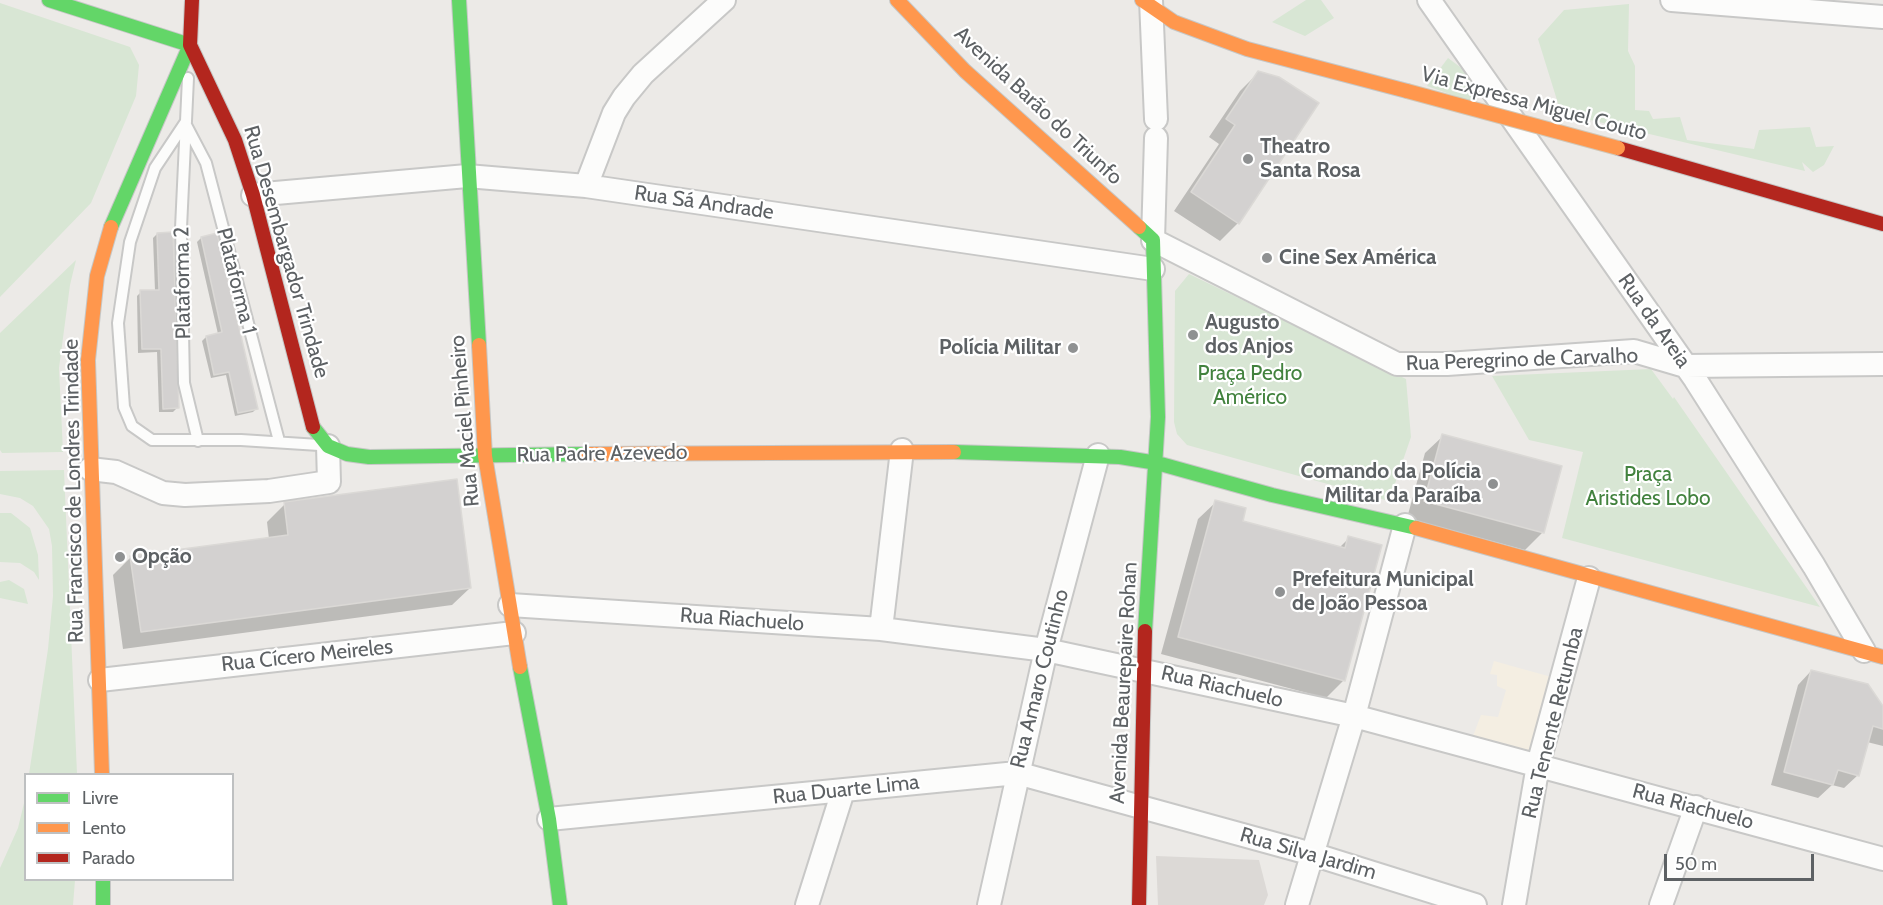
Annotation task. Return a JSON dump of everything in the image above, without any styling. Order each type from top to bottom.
[{"type":"main road","points":[[49,0],[190,45]]},
{"type":"main road","name":"Rua Desembargador Trindade","points":[[192,0],[190,45],[235,140],[253,195],[309,416],[313,428],[328,446]]},
{"type":"main road","name":"Rua Maciel Pinheiro","points":[[459,0],[467,176],[485,456],[514,633],[549,819],[560,905]]},
{"type":"main road","name":"Avenida Barão do Triunfo","points":[[897,0],[965,71],[1153,240]]},
{"type":"main road","name":"Via Expressa Miguel Couto","points":[[1147,3],[1174,22],[1247,49],[1618,148],[1883,224]]},
{"type":"main road","name":"Rua Francisco de Londres Trindade","points":[[102,773],[88,360],[97,276],[115,213],[190,45]]},
{"type":"main road","points":[[1153,240],[1157,464],[1272,495],[1405,525],[1589,578],[1873,654]]},
{"type":"main road","name":"Rua Padre Azevedo","points":[[328,446],[347,454],[369,457],[902,450],[1098,455],[1157,464]]},
{"type":"main road","name":"Avenida Beaurepaire Rohan","points":[[1139,905],[1143,669],[1157,464]]},
{"type":"main road","points":[[103,881],[104,905]]},
{"type":"street","points":[[586,186],[614,113],[624,97],[643,74],[724,0]]},
{"type":"street","name":"Rua da Areia","points":[[1429,0],[1685,366],[1873,654]]},
{"type":"street","points":[[1672,0],[1883,17]]},
{"type":"street","points":[[1147,3],[1156,129],[1153,240]]},
{"type":"street","name":"Rua Sá Andrade","points":[[253,195],[467,176],[586,186],[1153,269]]},
{"type":"street","name":"Rua Peregrino de Carvalho","points":[[1153,240],[1397,364],[1447,364],[1634,351],[1685,366],[1883,364]]},
{"type":"street","points":[[90,469],[116,472],[163,493],[185,495],[269,491],[329,482],[328,446]]},
{"type":"street","points":[[881,629],[902,450]]},
{"type":"street","name":"Rua Amaro Coutinho","points":[[989,905],[1017,773],[1098,455]]},
{"type":"street","points":[[1297,905],[1354,716],[1405,525]]},
{"type":"street","name":"Rua Tenente Retumba","points":[[1514,905],[1538,765],[1589,578]]},
{"type":"street","name":"Rua Riachuelo","points":[[510,605],[881,629],[1047,650],[1354,716],[1883,859]]},
{"type":"street","name":"Rua Cícero Meireles","points":[[100,680],[514,633]]},
{"type":"street","name":"Rua Duarte Lima","points":[[549,819],[1017,773],[1139,806]]},
{"type":"street","points":[[807,905],[843,791]]},
{"type":"street","name":"Rua Silva Jardim","points":[[1139,806],[1312,854],[1475,905]]},
{"type":"street","points":[[1661,905],[1696,807]]},
{"type":"lane","name":"Plataforma 2","points":[[190,45],[181,228],[184,383],[198,441]]},
{"type":"lane","points":[[185,123],[155,168],[130,242],[118,323],[124,407],[132,426],[152,440],[279,441],[328,446]]},
{"type":"lane","name":"Plataforma 1","points":[[185,123],[206,163],[279,441]]},
{"type":"shaded area","points":[[1494,661],[1555,678],[1537,754],[1473,736],[1481,715],[1498,717],[1506,690],[1497,686],[1497,675],[1490,674]]},
{"type":"shaded area","points":[[1156,856],[1259,860],[1268,895],[1264,905],[1158,905]]},
{"type":"green space","points":[[1306,0],[1321,0],[1334,18],[1305,36],[1272,22]]},
{"type":"green space","points":[[0,3],[130,47],[139,65],[136,96],[91,203],[0,297]]},
{"type":"green space","points":[[1629,4],[1628,51],[1635,66],[1635,110],[1649,111],[1653,119],[1680,117],[1687,140],[1754,149],[1759,130],[1810,127],[1816,147],[1834,146],[1824,165],[1813,172],[1802,162],[1805,171],[1561,113],[1538,39],[1564,10]]},
{"type":"green space","points":[[1448,58],[1483,84],[1475,103],[1427,86]]},
{"type":"green space","points":[[76,260],[70,285],[59,368],[63,452],[2,453],[0,450],[0,333]]},
{"type":"green space","name":"Praça Pedro Américo","points":[[1189,274],[1406,379],[1411,437],[1389,501],[1187,445],[1177,434],[1174,422],[1175,291]]},
{"type":"green space","name":"Praça Aristides Lobo","points":[[1651,369],[1673,399],[1674,397],[1820,607],[1562,538],[1583,452],[1529,440],[1492,376]]},
{"type":"green space","points":[[64,470],[77,773],[29,773],[48,649],[53,596],[52,546],[49,529],[33,506],[20,498],[0,494],[0,471]]},
{"type":"green space","points":[[0,513],[11,513],[30,528],[38,555],[39,580],[34,572],[20,563],[0,562]]},
{"type":"green space","points":[[9,580],[24,589],[28,604],[0,598],[0,582]]},
{"type":"green space","points":[[24,803],[24,881],[75,881],[73,905],[0,905],[0,868],[18,828]]},
{"type":"building","name":"Theatro Santa Rosa","points":[[1258,71],[1279,77],[1319,103],[1239,224],[1191,192],[1235,125],[1226,119]]},
{"type":"building","points":[[173,232],[179,408],[163,409],[161,349],[142,349],[140,290],[159,290],[157,233]]},
{"type":"building","points":[[217,233],[258,409],[238,413],[229,372],[214,375],[206,336],[222,332],[201,237]]},
{"type":"building","name":"Comando da Polícia Militar da Paraíba","points":[[1442,434],[1562,466],[1544,533],[1424,501]]},
{"type":"building","points":[[457,479],[471,588],[141,632],[130,556],[288,535],[284,502]]},
{"type":"building","name":"Prefeitura Municipal de João Pessoa","points":[[1215,500],[1246,508],[1243,521],[1345,548],[1348,536],[1382,545],[1345,681],[1178,637]]},
{"type":"building","points":[[1811,670],[1868,684],[1883,706],[1883,729],[1873,726],[1859,776],[1838,770],[1833,785],[1784,772]]},
{"type":"traffic: fast","points":[[49,0],[190,45],[111,227]]},
{"type":"traffic: fast","points":[[459,0],[479,345]]},
{"type":"traffic: fast","points":[[1139,227],[1153,240],[1158,417],[1145,631]]},
{"type":"traffic: fast","points":[[313,427],[328,446],[347,454],[369,457],[586,454]]},
{"type":"traffic: fast","points":[[954,452],[1120,457],[1157,463],[1272,495],[1416,528]]},
{"type":"traffic: fast","points":[[520,667],[549,819],[560,905]]},
{"type":"traffic: fast","points":[[103,881],[103,905]]},
{"type":"traffic: slow","points":[[897,0],[965,71],[1139,227]]},
{"type":"traffic: slow","points":[[1142,0],[1174,22],[1247,49],[1407,91]]},
{"type":"traffic: slow","points":[[1407,91],[1618,148]]},
{"type":"traffic: slow","points":[[102,773],[88,360],[97,276],[111,227]]},
{"type":"traffic: slow","points":[[479,345],[485,456],[520,667]]},
{"type":"traffic: slow","points":[[586,454],[954,452]]},
{"type":"traffic: slow","points":[[1416,528],[1883,657]]},
{"type":"traffic: jam","points":[[192,0],[190,45],[235,140],[253,195],[313,427]]},
{"type":"traffic: jam","points":[[1618,148],[1883,224]]},
{"type":"traffic: jam","points":[[1139,905],[1145,631]]},
{"type":"place","name":"Theatro Santa Rosa","points":[[1248,159]]},
{"type":"place","name":"Cine Sex América","points":[[1267,258]]},
{"type":"place","name":"Augusto dos Anjos","points":[[1193,335]]},
{"type":"place","name":"Polícia Militar","points":[[1073,348]]},
{"type":"place","name":"Comando da Polícia Militar da Paraíba","points":[[1493,484]]},
{"type":"place","name":"Opção","points":[[120,557]]},
{"type":"place","name":"Prefeitura Municipal de João Pessoa","points":[[1280,592]]}]
